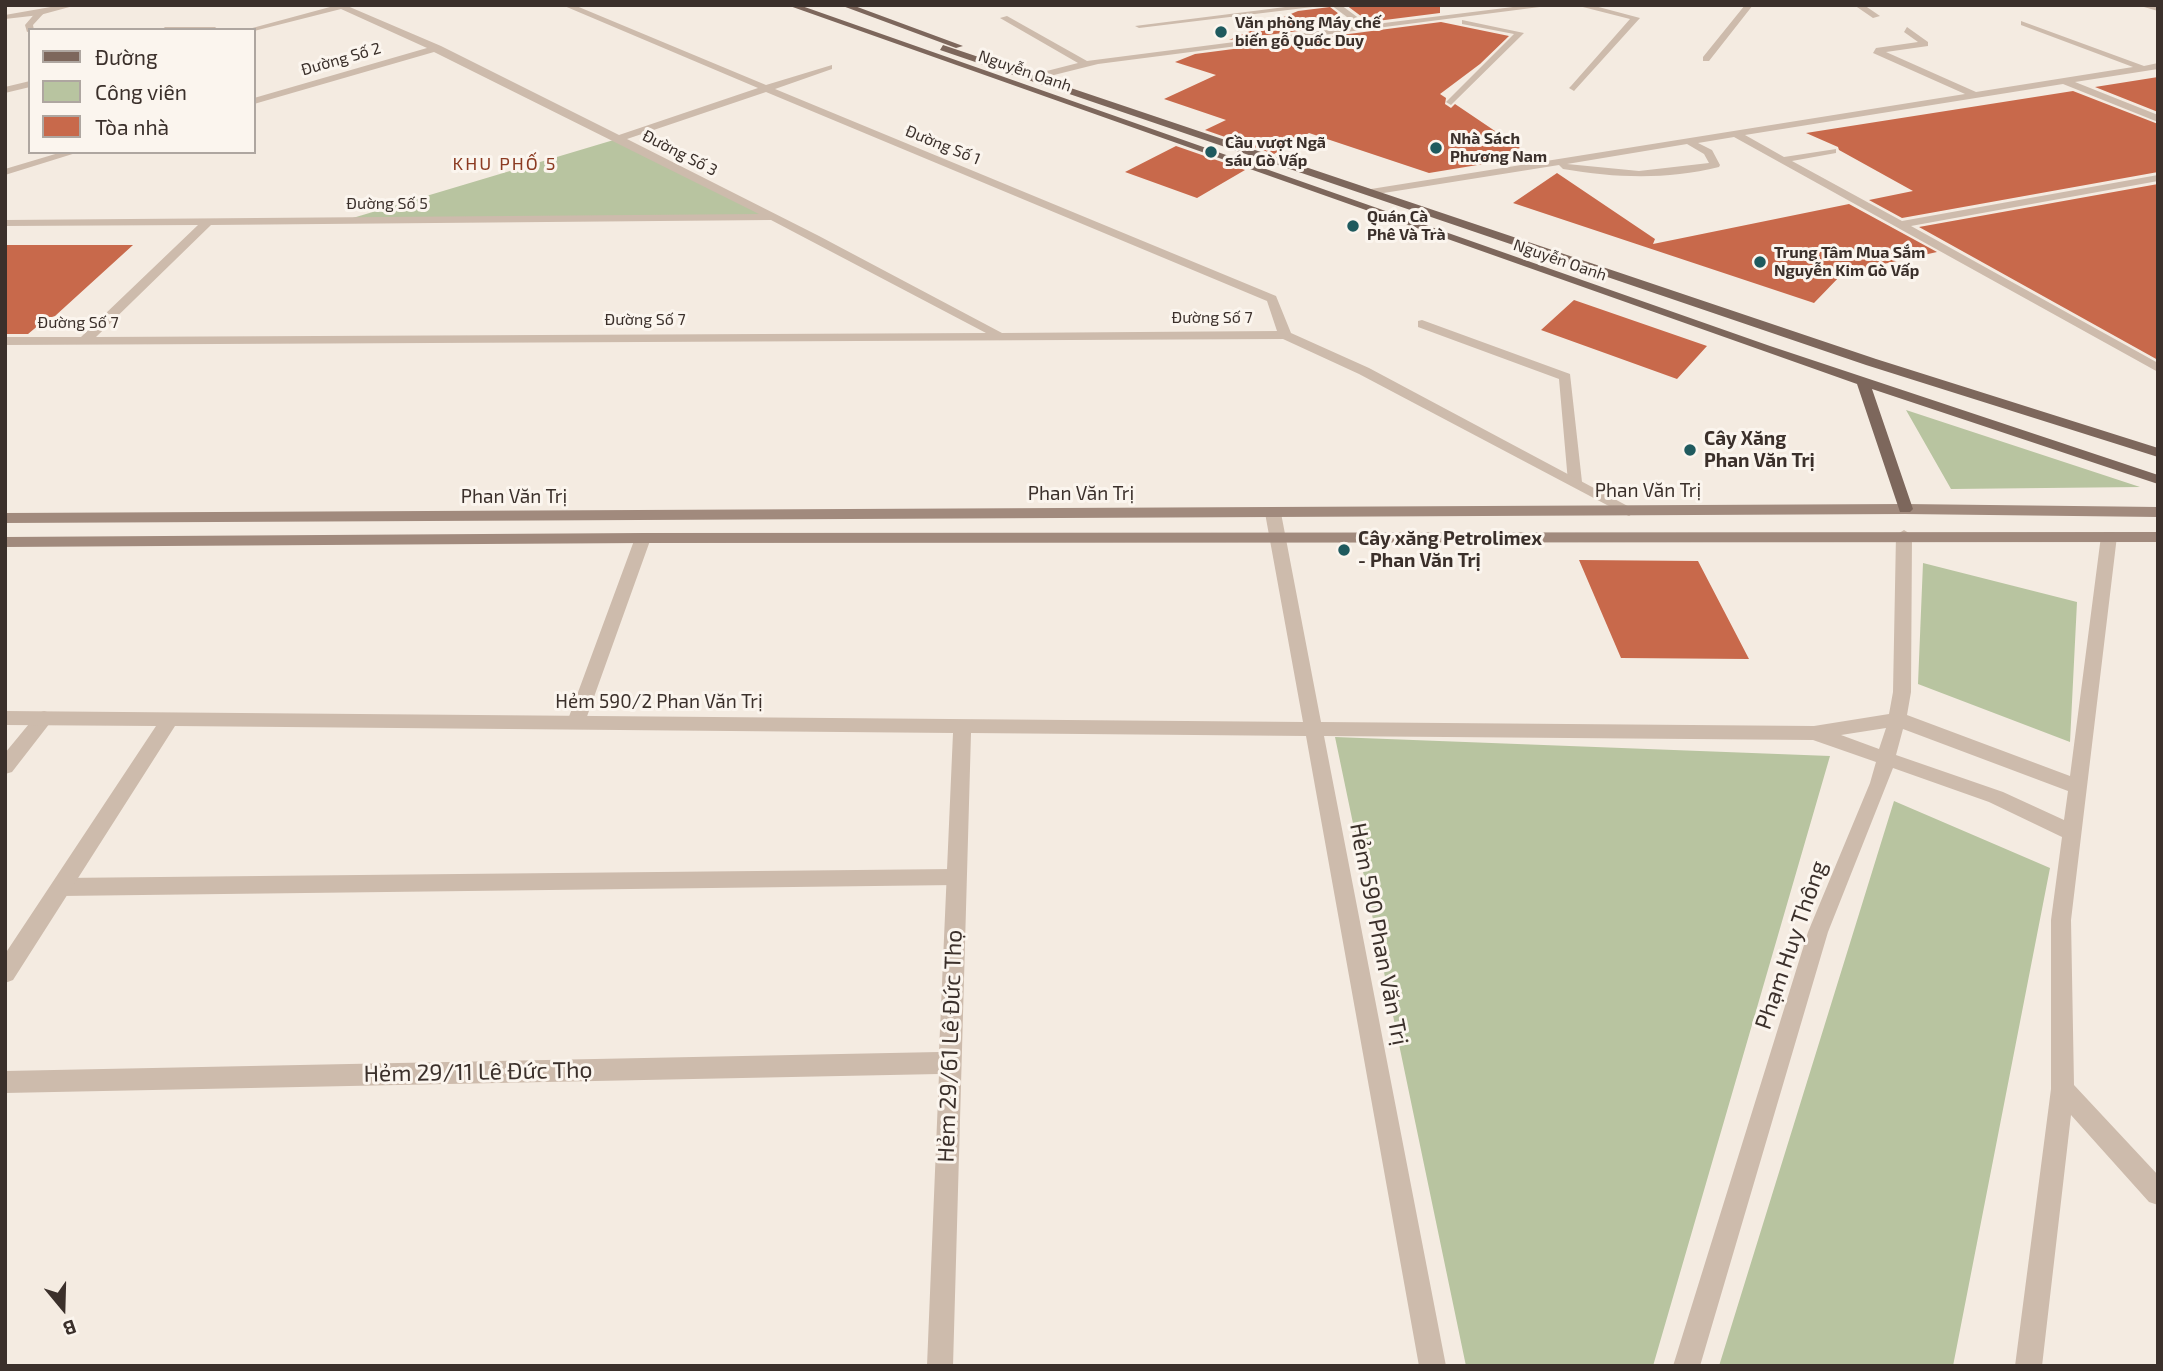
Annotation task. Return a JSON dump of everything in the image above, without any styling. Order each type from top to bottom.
[{"type":"main road","name":"Nguyễn Oanh","points":[[775,5],[902,51],[953,63]]},
{"type":"main road","name":"Nguyễn Oanh","points":[[791,5],[1863,383],[2158,480]]},
{"type":"main road","name":"Nguyễn Oanh","points":[[820,5],[1858,358],[2158,453]]},
{"type":"main road","name":"Nguyễn Oanh","points":[[844,5],[948,41],[973,56]]},
{"type":"main road","points":[[1863,383],[1905,509]]},
{"type":"main road","name":"Phan Văn Trị","points":[[5,518],[1905,509],[2158,512]]},
{"type":"main road","points":[[5,542],[1278,536],[2158,537]]},
{"type":"street","points":[[5,17],[40,13],[73,5]]},
{"type":"street","name":"Đường Số 3","points":[[330,5],[345,6],[438,48],[815,238],[999,335]]},
{"type":"street","name":"Đường Số 1","points":[[566,5],[764,90],[1272,299],[1285,335]]},
{"type":"street","points":[[1139,26],[1325,5]]},
{"type":"street","points":[[1335,5],[1367,28]]},
{"type":"street","points":[[1477,5],[1489,13]]},
{"type":"street","points":[[1034,77],[1085,64],[1551,5]]},
{"type":"street","points":[[1574,88],[1636,18],[1579,5]]},
{"type":"street","points":[[1706,59],[1749,5]]},
{"type":"street","points":[[1858,5],[1876,16]]},
{"type":"street","points":[[2147,5],[2158,9]]},
{"type":"street","points":[[256,28],[345,6]]},
{"type":"street","points":[[30,28],[29,25],[40,13]]},
{"type":"street","points":[[1004,18],[1085,64]]},
{"type":"street","points":[[1448,19],[1520,33],[1451,103]]},
{"type":"street","points":[[2024,23],[2144,68]]},
{"type":"street","points":[[1907,30],[1925,44],[1876,51],[1974,95]]},
{"type":"street","name":"Đường Số 2","points":[[256,100],[438,48]]},
{"type":"street","points":[[617,139],[829,66]]},
{"type":"street","points":[[1371,192],[2158,66]]},
{"type":"street","points":[[2063,81],[2158,119]]},
{"type":"street","points":[[5,90],[28,84]]},
{"type":"street","points":[[1734,134],[2158,368]]},
{"type":"street","points":[[1546,163],[1642,177],[1681,173],[1715,165],[1708,152],[1690,142]]},
{"type":"street","points":[[1782,160],[1832,151]]},
{"type":"street","points":[[5,172],[67,154]]},
{"type":"street","points":[[1900,225],[2158,178]]},
{"type":"street","name":"Đường Số 5","points":[[5,223],[769,217]]},
{"type":"street","points":[[84,341],[206,222]]},
{"type":"street","points":[[1422,324],[1565,377],[1575,482]]},
{"type":"street","points":[[1285,335],[1364,371],[1629,511]]},
{"type":"street","name":"Đường Số 7","points":[[5,341],[1285,335]]},
{"type":"street","name":"Hẻm 590 Phan Văn Trị","points":[[1273,513],[1433,1366]]},
{"type":"street","name":"Phạm Huy Thông","points":[[1686,1366],[1818,932],[1879,783],[1897,719],[1902,692],[1903,535]]},
{"type":"street","points":[[2028,1366],[2063,1089],[2061,920],[2109,536]]},
{"type":"street","points":[[576,722],[643,538]]},
{"type":"street","name":"Hẻm 590/2 Phan Văn Trị","points":[[5,718],[1814,733]]},
{"type":"street","points":[[5,767],[44,718]]},
{"type":"street","points":[[5,973],[170,719]]},
{"type":"street","points":[[1814,733],[1897,719],[2078,786]]},
{"type":"street","name":"Hẻm 29/61 Lê Đức Thọ","points":[[940,1366],[962,725]]},
{"type":"street","points":[[1814,733],[1996,797],[2072,833]]},
{"type":"street","points":[[61,887],[956,877]]},
{"type":"street","name":"Hẻm 29/11 Lê Đức Thọ","points":[[5,1082],[950,1063]]},
{"type":"street","points":[[2063,1089],[2158,1193]]},
{"type":"green space","points":[[617,139],[769,217],[346,220]]},
{"type":"green space","points":[[1906,410],[2140,487],[1951,489]]},
{"type":"green space","points":[[1923,563],[2077,602],[2070,742],[1918,684]]},
{"type":"green space","points":[[1335,737],[1830,756],[1653,1366],[1466,1366]]},
{"type":"green space","points":[[1894,801],[2050,868],[1953,1366],[1719,1366]]},
{"type":"building","points":[[1346,5],[1440,5],[1440,13],[1369,22]]},
{"type":"building","points":[[1330,7],[1352,24],[1229,40],[1298,11]]},
{"type":"building","points":[[1441,22],[1509,36],[1480,64],[1440,94],[1446,98],[1445,104],[1451,108],[1455,104],[1532,156],[1429,173],[1309,133],[1274,154],[1205,130],[1226,120],[1164,99],[1216,75],[1175,62],[1195,54]]},
{"type":"building","points":[[2158,77],[2158,112],[2095,87]]},
{"type":"building","points":[[2073,91],[2158,124],[2158,172],[1902,218],[1869,200],[1913,191],[1838,147],[1806,133]]},
{"type":"building","points":[[1176,146],[1245,170],[1197,198],[1125,172]]},
{"type":"building","points":[[1557,173],[1655,239],[1653,244],[1849,204],[1937,252],[1843,273],[1814,303],[1513,203]]},
{"type":"building","points":[[2158,184],[2158,360],[1919,227]]},
{"type":"building","points":[[5,245],[133,245],[55,316],[46,319],[28,334],[5,334]]},
{"type":"building","points":[[1574,300],[1707,346],[1677,379],[1541,330]]},
{"type":"building","points":[[1579,560],[1698,561],[1749,659],[1621,658]]},
{"type":"place","name":"Văn phòng Máy chế biến gỗ Quốc Duy","points":[[1221,32]]},
{"type":"place","name":"Nhà Sách Phương Nam","points":[[1436,148]]},
{"type":"place","name":"Cầu vượt Ngã sáu Gò Vấp","points":[[1211,152]]},
{"type":"place","name":"Quán Cà Phê Và Trà","points":[[1353,226]]},
{"type":"place","name":"Trung Tâm Mua Sắm Nguyễn Kim Gò Vấp","points":[[1760,262]]},
{"type":"place","name":"Cây Xăng Phan Văn Trị","points":[[1690,450]]},
{"type":"place","name":"Cây xăng Petrolimex - Phan Văn Trị","points":[[1344,550]]},
{"type":"district","name":"KHU PHỐ 5","points":[[505,164]]}]
